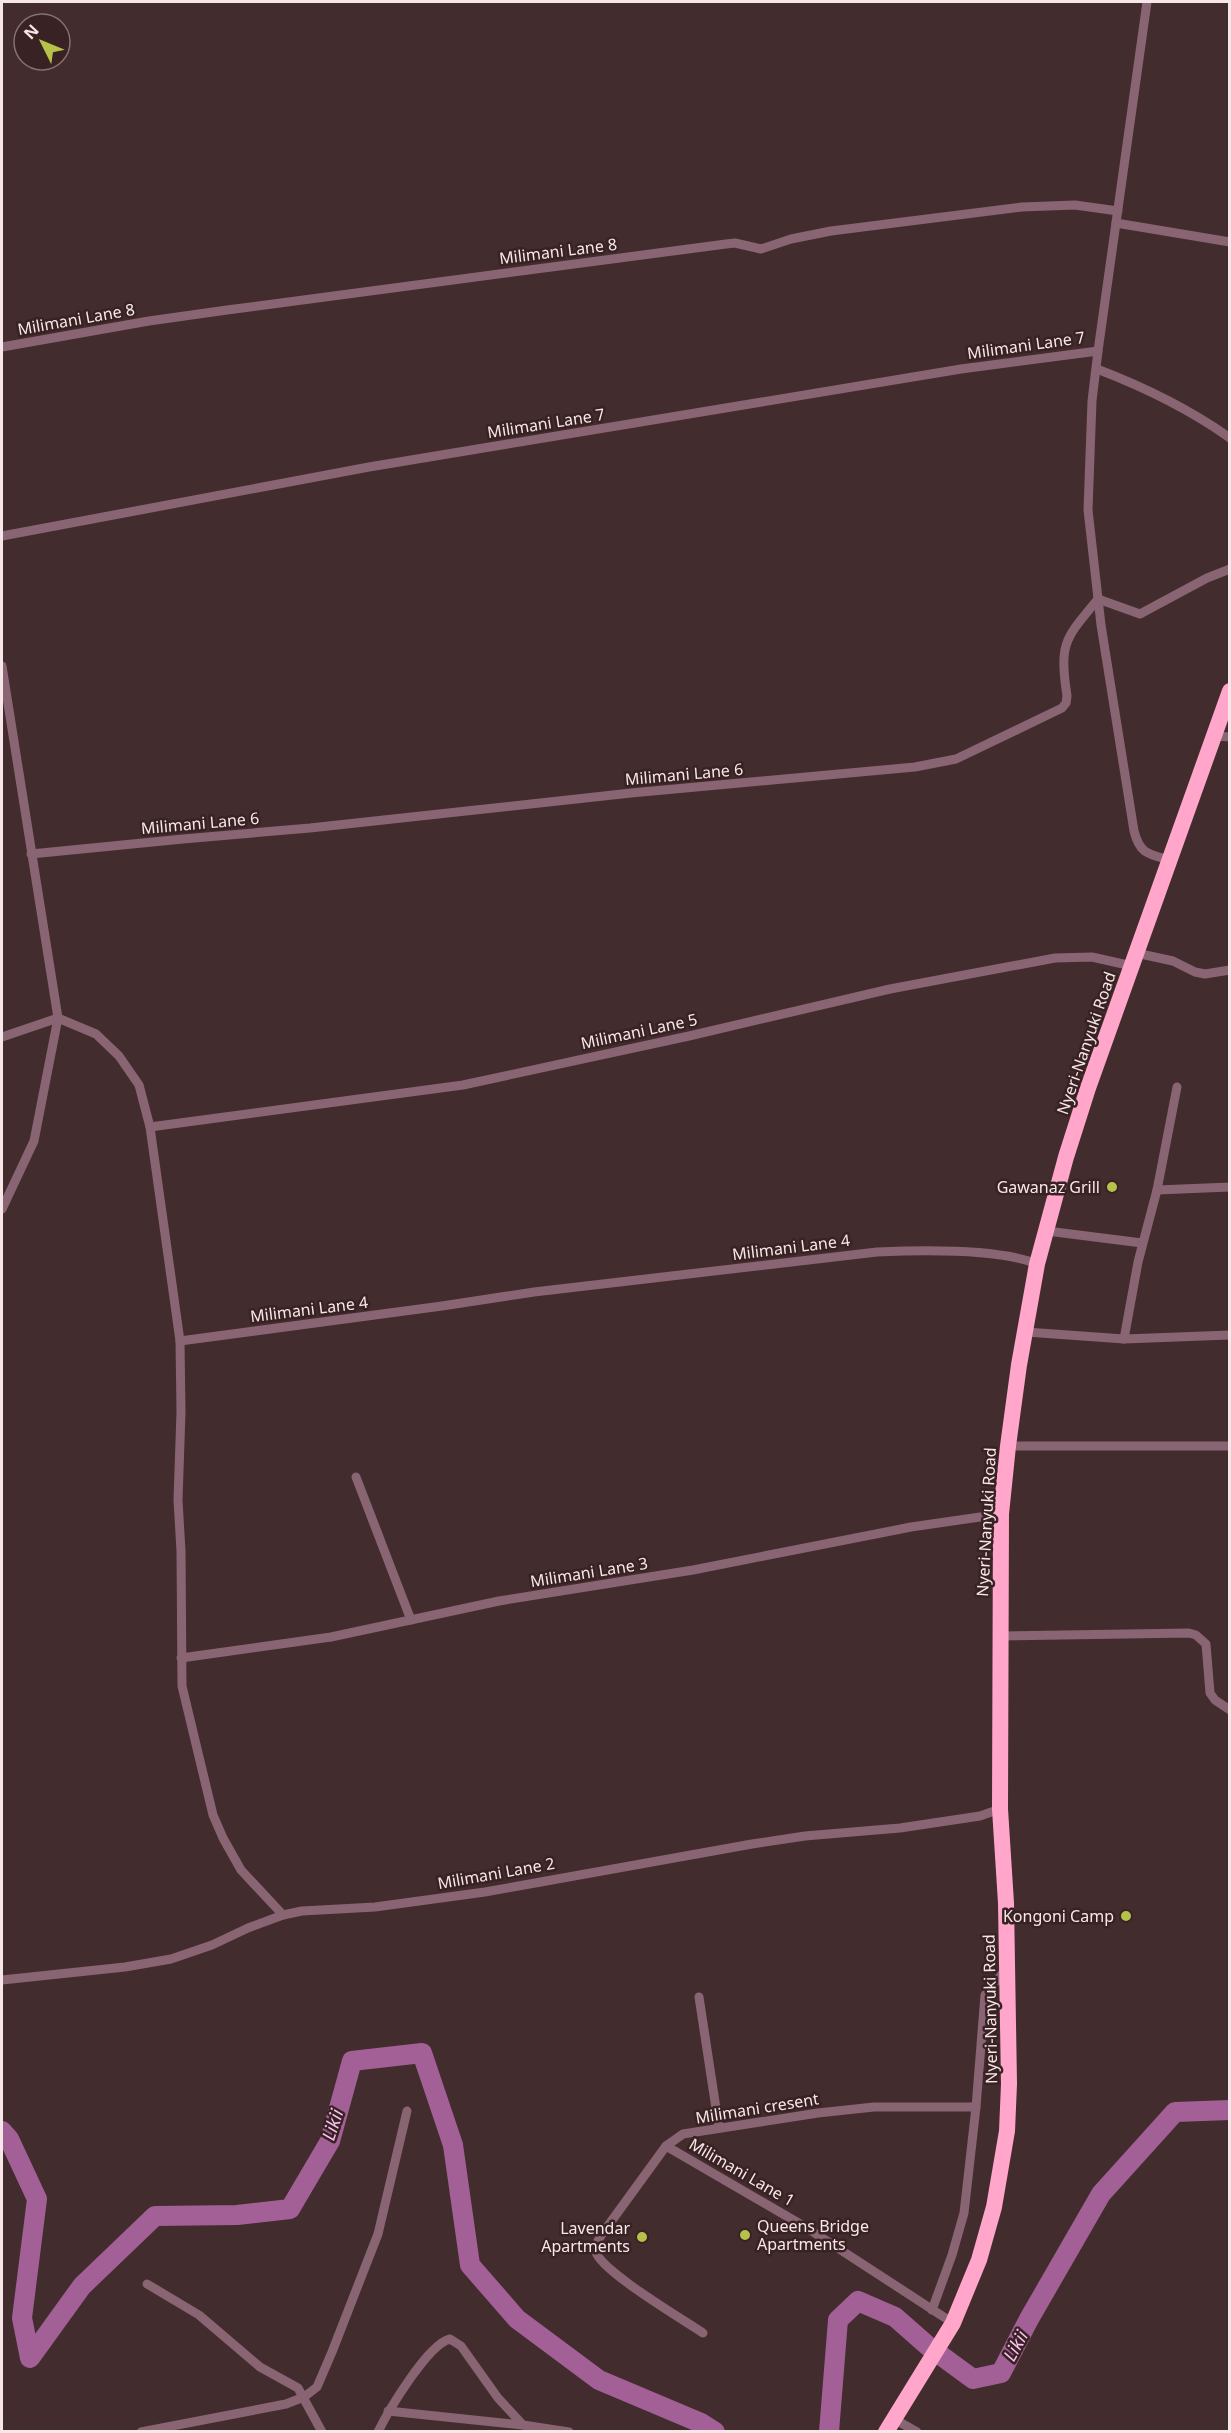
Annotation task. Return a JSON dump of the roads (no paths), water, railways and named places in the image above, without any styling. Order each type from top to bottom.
[{"type":"highway","name":"Nyeri-Nanyuki Road","points":[[890,2426],[953,2323],[979,2260],[994,2207],[1007,2131],[1009,2084],[1006,1903],[1000,1809],[1001,1514],[1019,1365],[1037,1264],[1066,1157],[1088,1088],[1190,798],[1222,737],[1230,692]]},
{"type":"street","points":[[1147,2],[1098,351],[1092,401],[1087,494],[1098,599],[1136,839],[1138,845],[1147,853],[1169,860]]},
{"type":"street","name":"Milimani Lane 8","points":[[2,347],[194,314],[726,244],[735,243],[761,249],[791,239],[831,231],[921,218],[1022,207],[1075,205],[1118,211]]},
{"type":"street","points":[[1116,223],[1230,242]]},
{"type":"street","name":"Milimani Lane 7","points":[[2,536],[369,467],[961,369],[1098,351]]},
{"type":"street","points":[[1097,369],[1176,404],[1230,438]]},
{"type":"street","points":[[1098,599],[1140,614],[1207,578],[1230,569]]},
{"type":"street","name":"Milimani Lane 6","points":[[31,854],[321,827],[946,762],[970,753],[1066,704],[1064,648],[1076,625],[1098,599]]},
{"type":"street","points":[[2,666],[58,1018],[34,1141],[2,1209]]},
{"type":"street","name":"Milimani Lane 5","points":[[150,1127],[462,1085],[689,1036],[890,989],[1055,958],[1073,956],[1173,961],[1195,972],[1205,974],[1230,970]]},
{"type":"street","points":[[2,1037],[58,1018],[96,1034],[119,1056],[139,1085],[150,1127],[180,1341],[181,1412],[178,1500],[181,1551],[182,1686],[213,1815],[241,1870],[283,1915]]},
{"type":"street","points":[[1124,1339],[1177,1087]]},
{"type":"street","points":[[1157,1190],[1230,1187]]},
{"type":"street","points":[[1047,1231],[1143,1243]]},
{"type":"street","name":"Milimani Lane 4","points":[[180,1341],[420,1310],[534,1292],[877,1252],[913,1251],[1006,1255],[1037,1264]]},
{"type":"street","points":[[1026,1332],[1124,1339],[1230,1335]]},
{"type":"street","points":[[1008,1446],[1230,1446]]},
{"type":"street","points":[[356,1477],[411,1620]]},
{"type":"street","name":"Milimani Lane 3","points":[[181,1658],[331,1637],[499,1601],[693,1570],[911,1527],[1001,1514]]},
{"type":"street","points":[[1000,1636],[1162,1632],[1196,1635],[1206,1644],[1210,1693],[1215,1700],[1230,1710]]},
{"type":"street","name":"Milimani Lane 2","points":[[2,1980],[125,1967],[171,1959],[212,1945],[283,1915],[332,1908],[375,1907],[485,1892],[752,1844],[805,1836],[900,1828],[980,1816],[1000,1809]]},
{"type":"street","points":[[932,2310],[964,2213],[985,1995],[1007,1969]]},
{"type":"street","points":[[699,1997],[719,2128]]},
{"type":"street","name":"Milimani cresent","points":[[704,2333],[631,2285],[614,2272],[597,2254],[597,2242],[602,2234],[666,2146],[682,2134],[874,2106],[976,2107]]},
{"type":"street","points":[[141,2432],[286,2404],[304,2397],[317,2387],[378,2234],[406,2111]]},
{"type":"street","name":"Milimani Lane 1","points":[[666,2146],[807,2228],[953,2323]]},
{"type":"street","points":[[147,2284],[199,2315],[249,2360],[298,2388],[322,2432]]},
{"type":"street","points":[[378,2432],[402,2390],[437,2348],[450,2339],[461,2346],[498,2398],[523,2425]]},
{"type":"street","points":[[388,2411],[569,2432]]},
{"type":"street","points":[[890,2426],[917,2432]]},
{"type":"waterway","name":"Likii","points":[[2,2131],[9,2139],[37,2199],[22,2318],[30,2358],[82,2286],[155,2216],[237,2215],[290,2209],[330,2141],[352,2061],[422,2053],[453,2145],[470,2265],[517,2319],[599,2380],[701,2423],[715,2432]]},
{"type":"waterway","name":"Likii","points":[[829,2432],[838,2320],[858,2301],[895,2317],[928,2346],[973,2379],[1001,2373],[1029,2319],[1101,2194],[1175,2112],[1230,2110]]},
{"type":"place","name":"Gawanaz Grill","points":[[1112,1187]]},
{"type":"place","name":"Kongoni Camp","points":[[1126,1916]]},
{"type":"place","name":"Queens Bridge Apartments","points":[[745,2235]]},
{"type":"place","name":"Lavendar Apartments","points":[[642,2237]]}]
